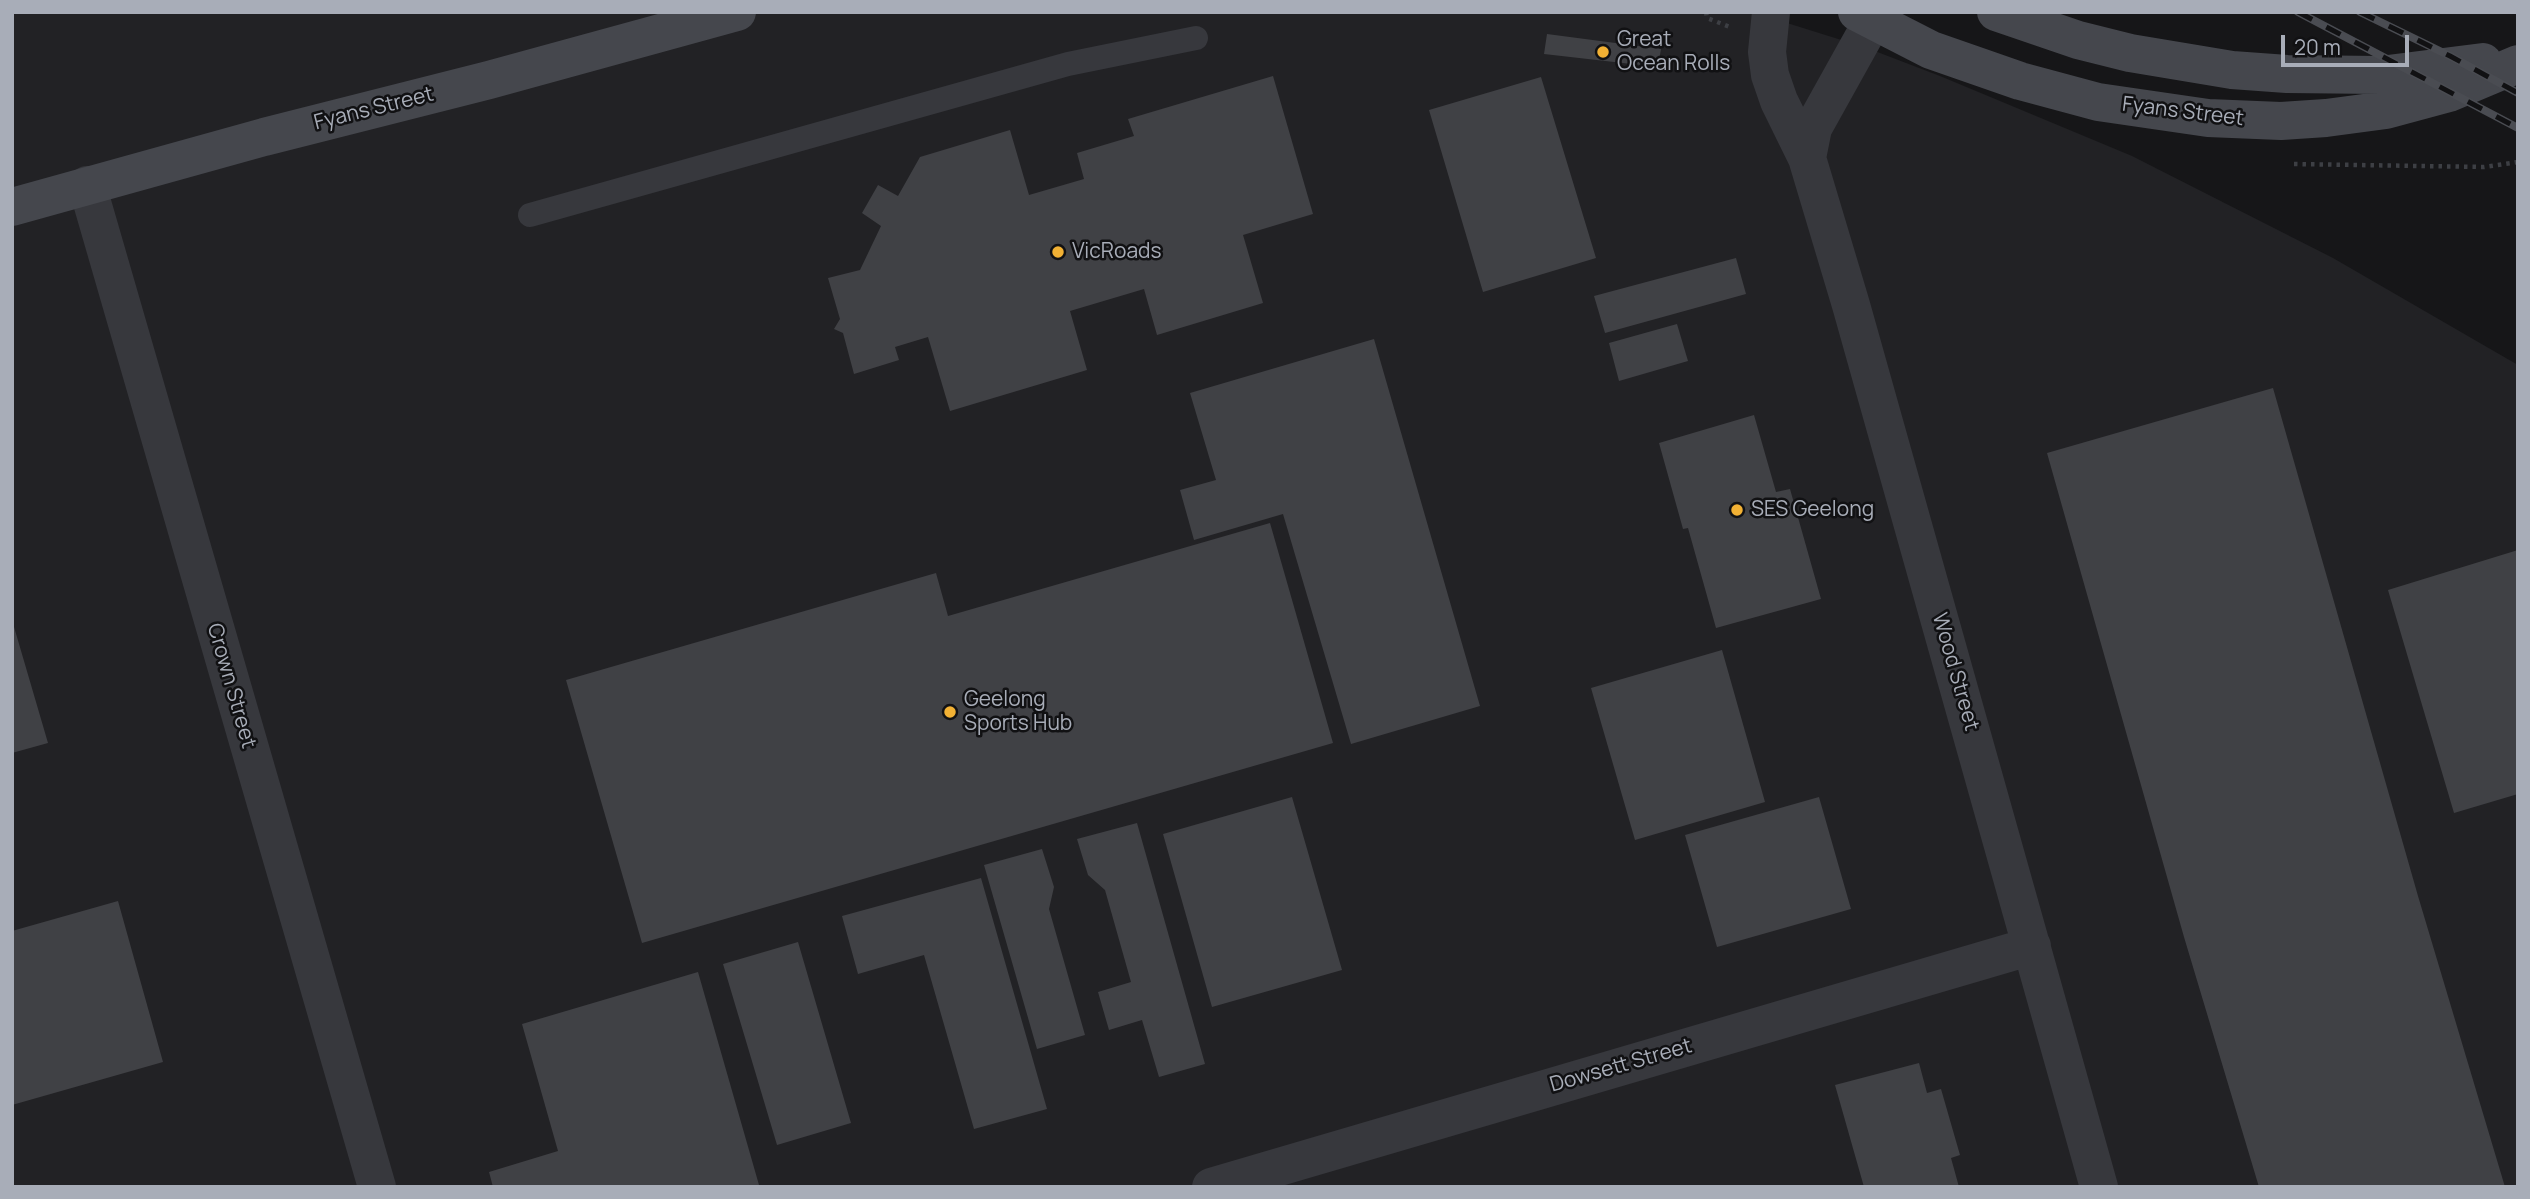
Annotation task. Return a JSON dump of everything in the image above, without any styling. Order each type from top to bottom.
[{"type":"main road","name":"Fyans Street","points":[[12,207],[264,137],[489,80],[737,12]]},
{"type":"main road","points":[[1996,12],[2078,40],[2130,53],[2232,70],[2287,74],[2393,74],[2461,66],[2518,55]]},
{"type":"main road","name":"Fyans Street","points":[[1868,15],[1931,50],[2053,91],[2120,105],[2243,120],[2326,118],[2386,110],[2449,93],[2518,64]]},
{"type":"street","name":"Wood Street","points":[[1771,12],[1767,52],[1770,75],[1807,158],[1865,353],[2099,1187]]},
{"type":"street","points":[[1807,158],[1813,128],[1868,15]]},
{"type":"street","name":"Crown Street","points":[[87,185],[377,1187]]},
{"type":"street","name":"Dowsett Street","points":[[1211,1187],[2032,946]]},
{"type":"lane","points":[[530,215],[1068,64],[1196,38]]},
{"type":"shaded area","points":[[12,12],[1752,12],[1867,48],[2132,156],[2333,258],[2518,365],[2518,1187],[12,1187]]},
{"type":"building","name":"Great Ocean Rolls","points":[[1547,34],[1661,49],[1658,67],[1544,54]]},
{"type":"building","name":"VicRoads","points":[[1273,76],[1313,214],[1243,235],[1263,303],[1157,335],[1144,289],[1070,311],[1087,370],[950,411],[928,337],[895,347],[899,360],[854,374],[843,333],[834,329],[840,319],[828,278],[860,270],[881,226],[862,213],[878,185],[898,196],[920,157],[1010,130],[1029,195],[1084,179],[1077,153],[1134,136],[1128,119]]},
{"type":"building","points":[[1541,77],[1596,258],[1483,292],[1429,110]]},
{"type":"building","points":[[1736,258],[1746,294],[1605,333],[1594,296]]},
{"type":"building","points":[[1677,324],[1688,361],[1619,381],[1609,343]]},
{"type":"building","points":[[1374,339],[1480,706],[1351,744],[1283,514],[1194,540],[1180,490],[1216,480],[1190,393]]},
{"type":"building","points":[[2273,388],[2418,896],[2505,1187],[2259,1187],[2184,937],[2047,453]]},
{"type":"building","name":"SES Geelong","points":[[1754,415],[1776,492],[1790,489],[1821,599],[1716,628],[1688,528],[1683,529],[1659,443]]},
{"type":"building","name":"Geelong Sports Hub","points":[[1270,523],[1333,743],[642,943],[566,680],[936,573],[948,616]]},
{"type":"building","points":[[2518,550],[2518,794],[2454,813],[2388,590]]},
{"type":"building","points":[[12,620],[48,743],[12,753]]},
{"type":"building","points":[[1722,650],[1765,802],[1635,840],[1591,688]]},
{"type":"building","points":[[1292,797],[1342,970],[1212,1007],[1163,834]]},
{"type":"building","points":[[1819,797],[1851,909],[1717,947],[1685,835]]},
{"type":"building","points":[[1137,823],[1205,1064],[1159,1077],[1142,1020],[1109,1030],[1098,992],[1131,982],[1105,890],[1088,875],[1077,839]]},
{"type":"building","points":[[1042,849],[1054,887],[1049,909],[1085,1035],[1037,1049],[984,865]]},
{"type":"building","points":[[981,878],[1047,1109],[974,1129],[924,955],[858,974],[842,916]]},
{"type":"building","points":[[118,901],[163,1062],[12,1105],[12,931]]},
{"type":"building","points":[[798,942],[851,1123],[777,1145],[723,964]]},
{"type":"building","points":[[698,972],[759,1185],[493,1187],[489,1172],[558,1151],[522,1024]]},
{"type":"building","points":[[1919,1063],[1927,1093],[1941,1089],[1960,1155],[1951,1158],[1959,1187],[1864,1187],[1835,1085]]},
{"type":"railway","points":[[2298,12],[2518,128]]},
{"type":"railway","points":[[2360,12],[2518,93]]},
{"type":"place","name":"Great Ocean Rolls","points":[[1603,52]]},
{"type":"place","name":"VicRoads","points":[[1058,252]]},
{"type":"place","name":"SES Geelong","points":[[1737,510]]},
{"type":"place","name":"Geelong Sports Hub","points":[[950,712]]}]
